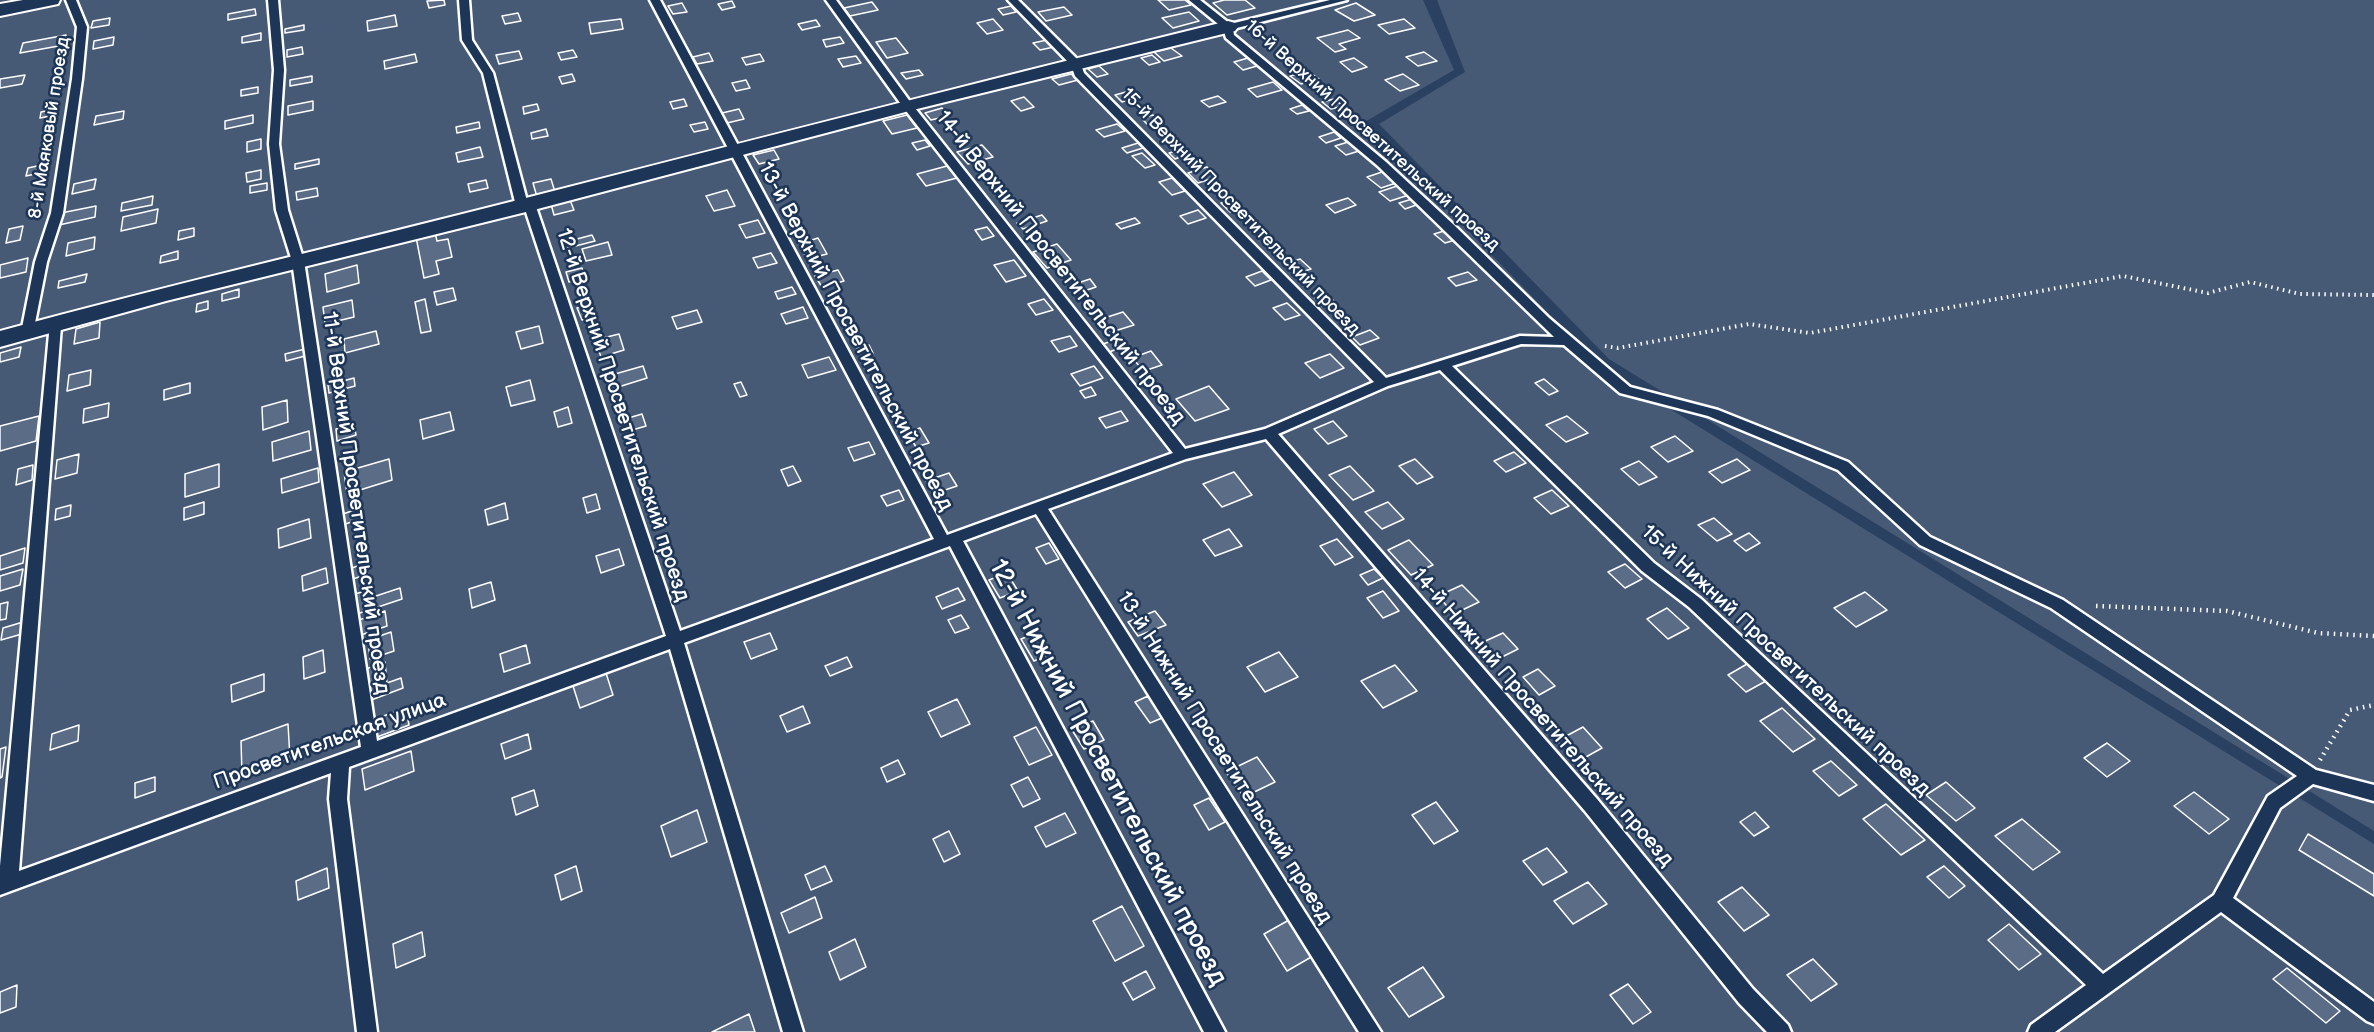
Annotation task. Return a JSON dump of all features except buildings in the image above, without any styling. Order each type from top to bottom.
[{"type":"street","points":[[0,10],[51,0]]},
{"type":"street","points":[[0,339],[55,326],[157,296],[526,205],[907,105],[1228,27]]},
{"type":"lane","name":"8-й Маяковый проезд","points":[[27,333],[41,262],[57,213],[77,79],[82,27],[71,0]]},
{"type":"lane","name":"11-й Верхний Просветительский проезд","points":[[273,0],[279,70],[274,144],[282,210],[298,261],[370,750]]},
{"type":"lane","name":"12-й Верхний Просветительский проезд","points":[[464,0],[467,40],[488,73],[526,205],[675,639],[793,1032]]},
{"type":"lane","name":"13-й Верхний Просветительский проезд","points":[[655,0],[733,150],[948,540]]},
{"type":"lane","name":"14-й Верхний Просветительский проезд","points":[[831,0],[907,105],[1182,456]]},
{"type":"lane","name":"15-й Верхний Просветительский проезд","points":[[1013,0],[1076,64],[1079,74],[1383,383]]},
{"type":"lane","name":"16-й Верхний Просветительский проезд","points":[[1194,0],[1228,27],[1229,36],[1382,164],[1492,267],[1544,321],[1626,390],[1713,413],[1843,466],[1925,540],[2056,604],[2311,776],[2374,793]]},
{"type":"lane","points":[[1228,27],[1342,0]]},
{"type":"lane","points":[[4,885],[55,326]]},
{"type":"lane","name":"Просветительская улица","points":[[4,885],[1182,456],[1269,434],[1383,383],[1520,340],[1566,341]]},
{"type":"lane","name":"15-й Нижний Просветительский проезд","points":[[1443,365],[1648,567],[1695,603],[2101,987]]},
{"type":"lane","name":"14-й Нижний Просветительский проезд","points":[[1269,434],[1591,805],[1746,996],[1781,1032]]},
{"type":"lane","name":"13-й Нижний Просветительский проезд","points":[[1039,507],[1371,1032]]},
{"type":"lane","name":"12-й Нижний Просветительский проезд","points":[[948,540],[1215,1032]]},
{"type":"lane","points":[[340,764],[338,800],[367,1032]]},
{"type":"lane","points":[[2038,1032],[2221,901],[2274,802],[2311,776]]},
{"type":"lane","points":[[2221,901],[2374,1014]]},
{"type":"path","points":[[1566,341],[1618,348],[1749,324],[1810,333],[2123,276],[2208,292],[2250,282],[2300,294],[2374,295]]},
{"type":"path","points":[[2056,604],[2227,611],[2318,633],[2374,636]]},
{"type":"path","points":[[2311,776],[2350,710],[2374,705]]},
{"type":"shaded area","points":[[0,0],[1423,0],[1454,70],[1363,123],[1599,365],[2374,844],[2374,1032],[0,1032]]},
{"type":"shaded area","points":[[1437,0],[2374,0],[2374,831],[1609,359],[1379,124],[1465,72]]}]
